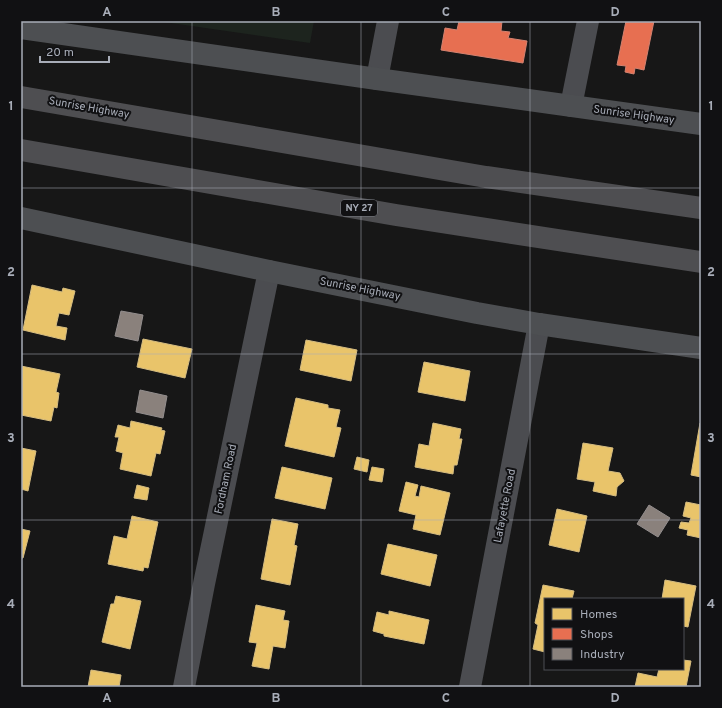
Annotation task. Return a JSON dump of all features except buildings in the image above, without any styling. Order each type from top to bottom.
[{"type":"highway","name":"Sunrise Highway","points":[[21,96],[486,176],[691,207]]},
{"type":"highway","name":"NY 27","points":[[21,150],[396,215],[699,262]]},
{"type":"main road","name":"Sunrise Highway","points":[[21,28],[701,124]]},
{"type":"main road","name":"Sunrise Highway","points":[[21,218],[269,271],[539,324],[701,348]]},
{"type":"street","points":[[377,79],[388,21]]},
{"type":"street","points":[[571,106],[583,22]]},
{"type":"street","name":"Fordham Road","points":[[184,687],[269,271]]},
{"type":"street","name":"Lafayette Road","points":[[470,687],[539,324]]},
{"type":"shaded area","points":[[157,21],[314,21],[310,43]]}]
